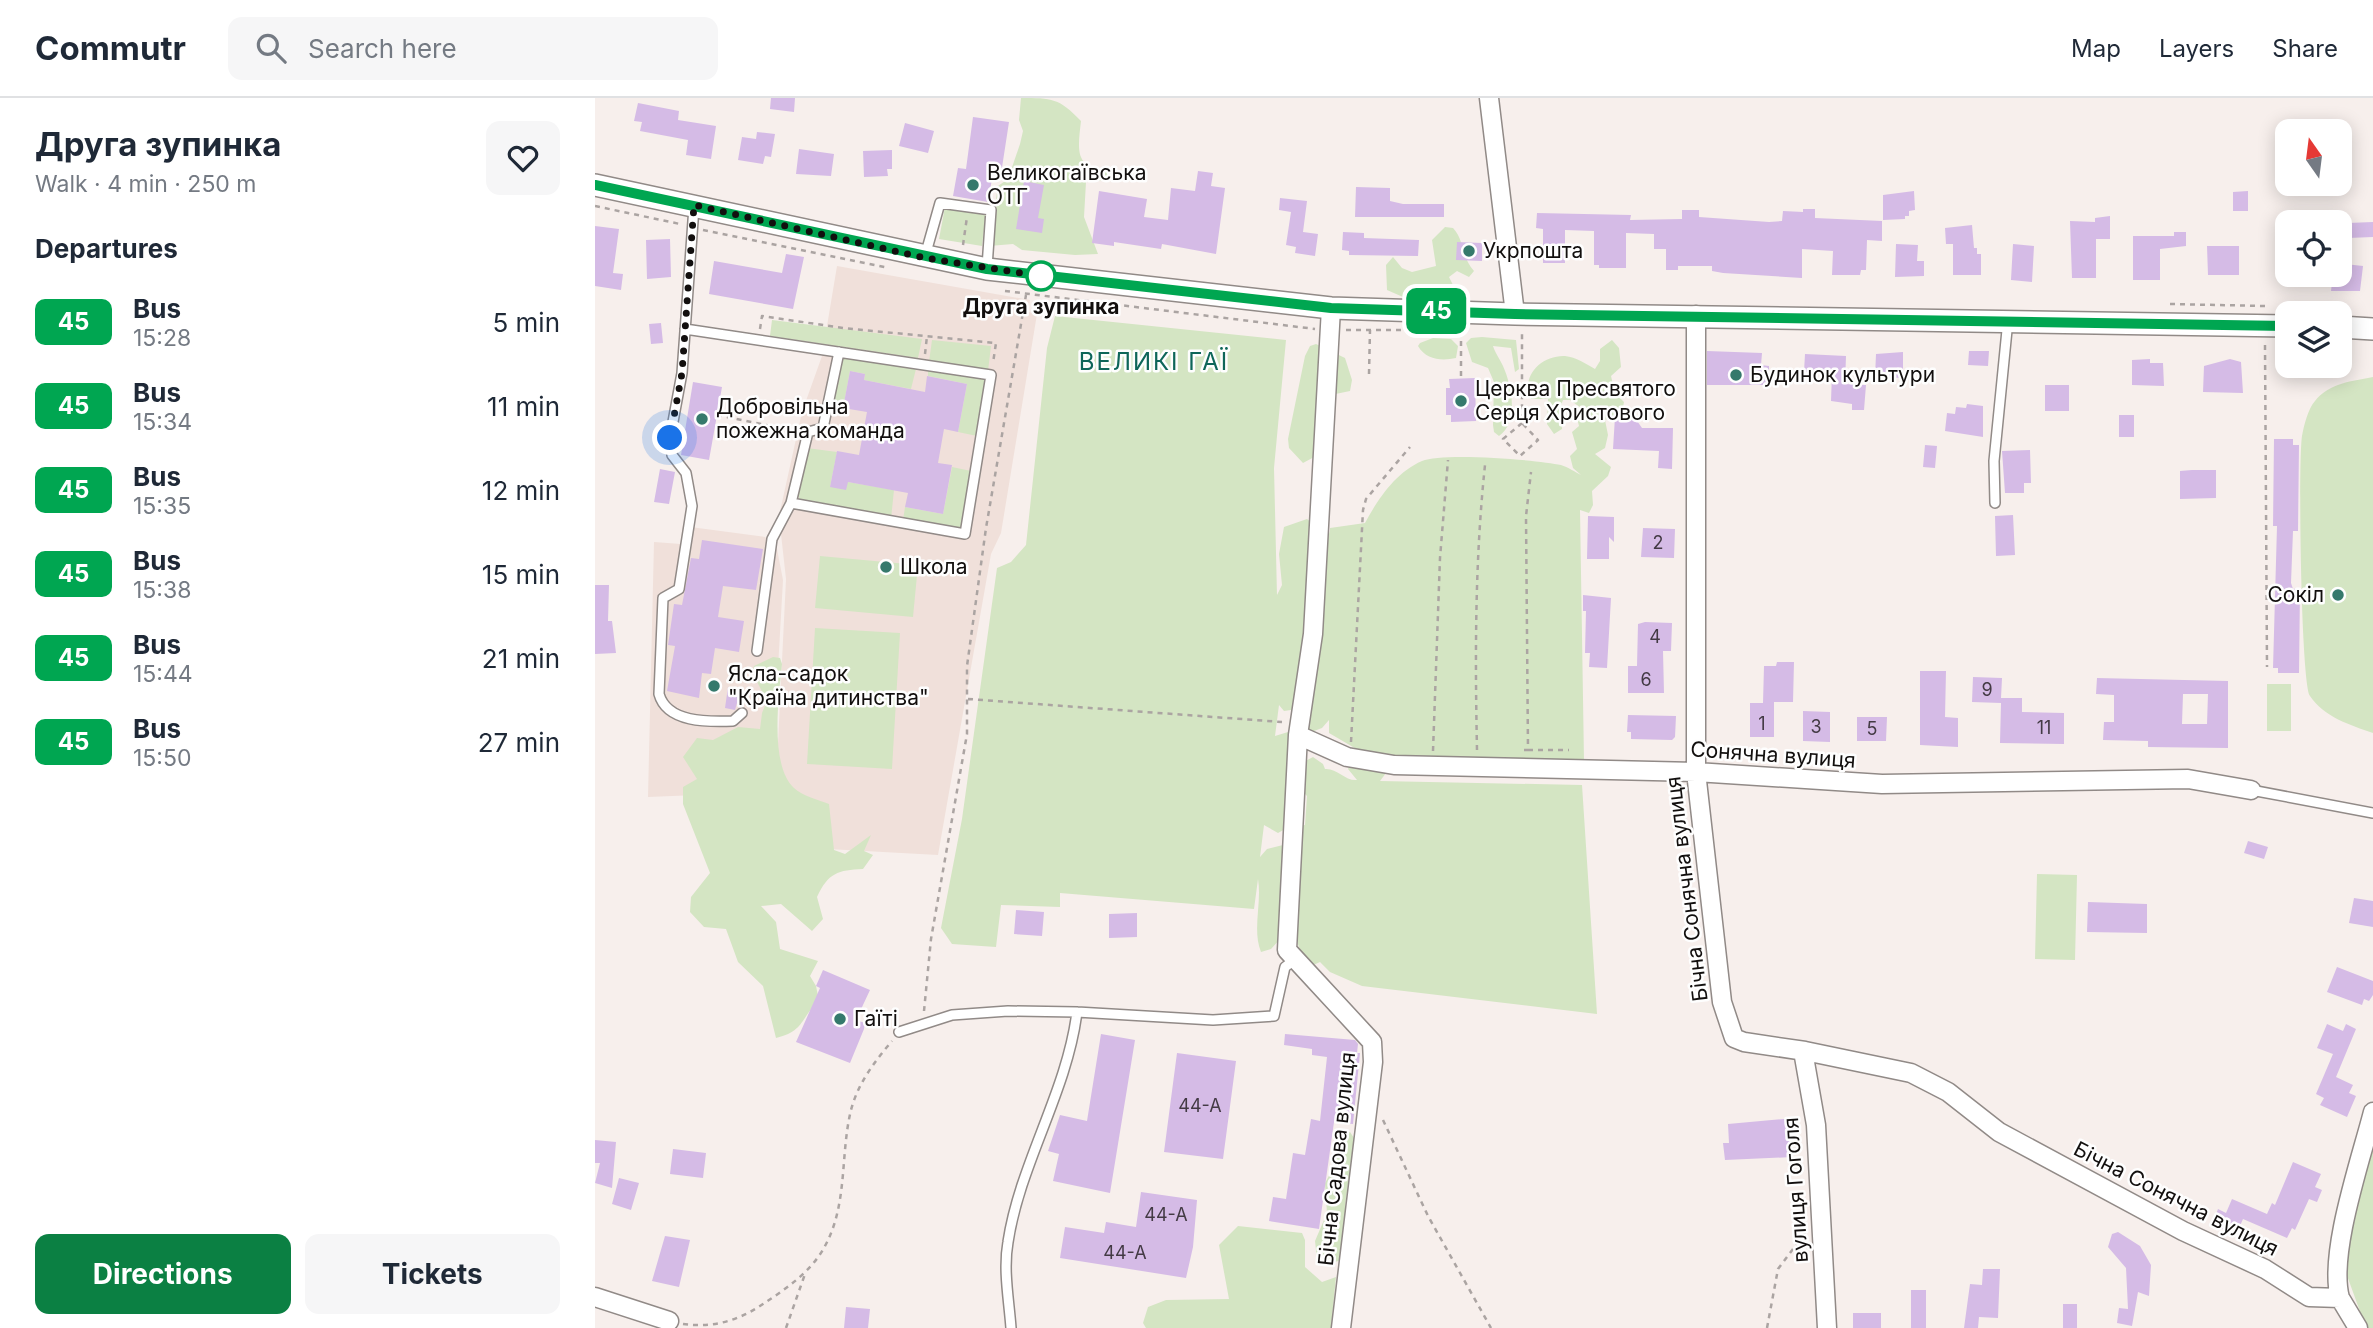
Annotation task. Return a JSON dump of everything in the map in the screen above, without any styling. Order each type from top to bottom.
[{"type":"street","points":[[1489,98],[1518,322]]},
{"type":"street","points":[[595,185],[927,250],[987,269],[1331,308],[1518,322],[1696,314],[2008,320],[2275,316]]},
{"type":"street","name":"Бічна Садова вулиця","points":[[1331,308],[1313,634],[1299,729],[1287,950],[1372,1042],[1369,1091],[1341,1328]]},
{"type":"street","name":"Бічна Сонячна вулиця","points":[[1696,314],[1696,772],[1722,1002],[1734,1038],[1911,1073],[1948,1092],[1999,1132],[2183,1231],[2265,1269],[2309,1297],[2340,1298]]},
{"type":"street","points":[[2352,323],[2373,329]]},
{"type":"street","name":"Сонячна вулиця","points":[[1299,729],[1321,748],[1347,757],[1394,765],[1696,772],[1882,784],[2188,779],[2251,790]]},
{"type":"street","name":"вулиця Гоголя","points":[[1803,1051],[1816,1125],[1827,1328]]},
{"type":"street","points":[[2358,1328],[2340,1298],[2336,1282],[2346,1219],[2373,1112]]},
{"type":"street","points":[[595,1297],[669,1321]]},
{"type":"lane","points":[[927,250],[940,202],[991,210],[987,269]]},
{"type":"lane","points":[[694,205],[682,373],[670,438],[672,455],[685,473],[692,506],[679,589],[663,598],[659,694],[663,707],[673,715],[718,722],[733,721],[742,713]]},
{"type":"lane","points":[[1995,503],[1994,461],[2008,320]]},
{"type":"lane","points":[[685,329],[991,375],[965,534],[791,503]]},
{"type":"lane","points":[[757,651],[772,539],[791,503],[808,432],[823,428],[839,352]]},
{"type":"lane","points":[[2251,790],[2373,813]]},
{"type":"lane","points":[[899,1032],[953,1015],[1008,1011],[1213,1020],[1274,1016],[1285,967],[1296,959]]},
{"type":"lane","points":[[1011,1328],[1006,1279],[1007,1243],[1067,1060],[1077,1012]]},
{"type":"path","points":[[927,250],[962,249],[969,207]]},
{"type":"path","points":[[927,1024],[922,1004],[967,734],[967,666],[986,528],[1026,295]]},
{"type":"path","points":[[2164,304],[2275,307]]},
{"type":"path","points":[[759,340],[762,316],[996,343],[991,375]]},
{"type":"path","points":[[1518,322],[1522,423],[1538,440],[1520,456],[1503,439],[1522,423]]},
{"type":"path","points":[[1369,374],[1370,330]]},
{"type":"path","points":[[1461,331],[1461,376]]},
{"type":"path","points":[[923,365],[927,336]]},
{"type":"path","points":[[2265,343],[2268,440],[2267,667]]},
{"type":"path","points":[[717,415],[802,432]]},
{"type":"path","points":[[1351,743],[1363,510],[1366,499],[1410,447]]},
{"type":"path","points":[[1433,751],[1440,558],[1448,460]]},
{"type":"path","points":[[1470,750],[1477,750],[1474,618],[1477,537],[1485,465]]},
{"type":"path","points":[[1528,750],[1526,516],[1531,472]]},
{"type":"path","points":[[967,699],[1299,729]]},
{"type":"path","points":[[1515,750],[1569,750]]},
{"type":"path","points":[[1422,751],[1440,751]]},
{"type":"path","points":[[669,1321],[698,1328],[734,1322],[806,1271],[824,1248],[837,1220],[852,1108],[870,1067],[899,1032]]},
{"type":"path","points":[[1369,1091],[1428,1216],[1490,1328]]},
{"type":"path","points":[[1767,1328],[1778,1269],[1820,1212]]},
{"type":"path","points":[[786,1328],[806,1271]]},
{"type":"shaded area","name":"Школа","points":[[837,266],[1030,300],[1028,312],[1037,314],[1001,533],[991,554],[938,855],[773,846],[786,579],[779,516],[802,412],[822,356]]},
{"type":"shaded area","name":"Ясла-садок \"Країна дитинства\"","points":[[683,526],[765,537],[777,549],[783,580],[771,792],[648,797],[654,542],[681,544]]},
{"type":"green space","points":[[1021,98],[1048,99],[1067,108],[1081,121],[1081,158],[1092,167],[1115,169],[1123,178],[1086,182],[1084,217],[1098,254],[1075,255],[1022,250],[1013,244],[989,246],[998,186],[1008,179],[1023,131],[1019,120]]},
{"type":"green space","points":[[945,207],[986,213],[982,246],[939,239]]},
{"type":"green space","points":[[1445,227],[1453,228],[1457,233],[1474,271],[1469,277],[1457,271],[1449,277],[1457,293],[1450,302],[1433,305],[1416,292],[1403,297],[1387,290],[1386,265],[1393,257],[1402,268],[1412,272],[1436,266],[1432,240]]},
{"type":"green space","points":[[1055,316],[1286,340],[1274,468],[1277,595],[1282,585],[1279,554],[1284,527],[1307,519],[1312,523],[1326,521],[1330,534],[1330,528],[1365,523],[1396,479],[1422,461],[1449,457],[1512,459],[1561,465],[1581,475],[1573,468],[1570,456],[1577,449],[1572,432],[1579,426],[1577,418],[1584,410],[1570,400],[1563,400],[1560,408],[1562,429],[1554,434],[1547,424],[1548,399],[1531,399],[1528,383],[1541,363],[1556,357],[1573,358],[1595,369],[1600,361],[1600,349],[1612,340],[1619,348],[1621,367],[1611,376],[1615,393],[1624,402],[1622,412],[1605,420],[1608,435],[1605,448],[1595,454],[1611,467],[1608,476],[1592,491],[1593,505],[1589,513],[1580,510],[1584,761],[1365,754],[1329,733],[1329,720],[1322,728],[1306,734],[1291,710],[1284,711],[1279,705],[1275,736],[1288,732],[1295,736],[1294,824],[1278,833],[1264,825],[1260,857],[1267,849],[1283,845],[1291,860],[1281,938],[1271,949],[1261,952],[1258,943],[1258,879],[1254,909],[1060,893],[1060,907],[1001,905],[996,947],[952,944],[941,928],[962,819],[997,568],[1011,562],[1026,545],[1047,348]]},
{"type":"green space","points":[[772,320],[922,339],[918,358],[770,336]]},
{"type":"green space","points":[[1433,338],[1451,339],[1458,346],[1456,358],[1430,357],[1421,351],[1418,346],[1420,343]]},
{"type":"green space","points":[[1471,338],[1516,340],[1519,369],[1515,372],[1511,348],[1493,346],[1506,374],[1512,403],[1509,422],[1499,436],[1494,432],[1493,425],[1494,382],[1488,368],[1472,362],[1466,343]]},
{"type":"green space","points":[[932,340],[991,346],[988,371],[929,362]]},
{"type":"green space","points":[[1316,344],[1345,358],[1352,380],[1350,391],[1321,397],[1316,456],[1303,463],[1289,448],[1288,439],[1305,356],[1310,346]]},
{"type":"green space","points":[[842,357],[916,369],[911,389],[864,380],[865,374],[850,371],[843,408],[833,401]]},
{"type":"green space","points":[[928,370],[986,378],[977,436],[958,432],[967,384],[928,376]]},
{"type":"green space","name":"Сокіл","points":[[2373,377],[2373,733],[2330,715],[2310,696],[2302,614],[2300,486],[2302,436],[2313,404],[2327,390]]},
{"type":"green space","points":[[807,448],[837,452],[830,487],[848,482],[894,490],[891,519],[803,503],[797,495]]},
{"type":"green space","points":[[952,467],[971,471],[962,527],[956,530],[903,520],[905,507],[943,514]]},
{"type":"green space","points":[[820,556],[918,565],[913,617],[815,608]]},
{"type":"green space","points":[[815,628],[900,633],[892,769],[807,764]]},
{"type":"green space","points":[[773,657],[780,658],[782,664],[777,729],[781,763],[786,777],[797,791],[829,804],[834,850],[845,854],[871,835],[864,851],[873,855],[863,869],[840,872],[825,883],[817,897],[823,919],[812,931],[781,904],[761,906],[776,922],[780,949],[818,961],[810,976],[816,986],[819,1001],[797,1028],[776,1038],[763,986],[738,962],[726,929],[704,927],[690,912],[691,897],[710,873],[683,804],[683,787],[697,779],[683,757],[697,738],[713,740],[738,727],[760,729],[767,701],[752,672],[754,666]]},
{"type":"green space","points":[[2267,684],[2291,684],[2291,731],[2267,731]]},
{"type":"green space","points":[[1313,757],[1323,764],[1325,769],[1353,780],[1357,780],[1348,769],[1350,763],[1370,760],[1386,773],[1380,781],[1582,785],[1597,1014],[1362,986],[1330,972],[1320,962],[1309,967],[1295,934],[1292,898],[1300,826],[1305,825],[1307,796],[1299,788],[1300,764]]},
{"type":"green space","points":[[2037,874],[2077,875],[2075,960],[2035,959]]},
{"type":"green space","points":[[1350,1132],[1354,1138],[1345,1206],[1347,1250],[1341,1260],[1326,1265],[1317,1259],[1315,1241],[1327,1213],[1325,1183],[1335,1165],[1337,1135]]},
{"type":"green space","points":[[2373,1147],[2373,1328],[2366,1328],[2345,1270],[2352,1225]]},
{"type":"green space","points":[[1238,1226],[1302,1233],[1305,1240],[1305,1267],[1322,1282],[1336,1277],[1331,1328],[1146,1328],[1143,1323],[1148,1307],[1166,1300],[1229,1299],[1219,1245]]},
{"type":"building","points":[[771,98],[795,98],[794,112],[770,109]]},
{"type":"building","points":[[638,103],[679,111],[678,120],[716,126],[711,159],[686,155],[688,140],[640,131],[642,122],[634,121]]},
{"type":"building","points":[[973,117],[1009,122],[1001,174],[993,173],[988,202],[953,196],[958,168],[966,169]]},
{"type":"building","points":[[905,123],[934,131],[928,153],[899,146]]},
{"type":"building","points":[[757,132],[775,134],[771,157],[765,156],[763,164],[738,160],[742,137],[756,139]]},
{"type":"building","points":[[799,149],[834,154],[831,176],[796,174]]},
{"type":"building","points":[[892,150],[892,169],[887,169],[888,176],[864,177],[863,151]]},
{"type":"building","points":[[1198,171],[1213,173],[1211,186],[1225,188],[1216,254],[1162,244],[1161,249],[1114,242],[1114,246],[1092,243],[1099,191],[1147,199],[1144,217],[1168,220],[1171,188],[1195,191]]},
{"type":"building","points":[[1024,181],[1044,185],[1038,218],[1044,219],[1042,233],[1016,229]]},
{"type":"building","points":[[1356,187],[1390,188],[1390,201],[1403,204],[1444,204],[1444,217],[1355,217]]},
{"type":"building","points":[[1914,191],[1915,210],[1909,211],[1909,216],[1905,216],[1905,219],[1883,220],[1883,195]]},
{"type":"building","points":[[2248,191],[2248,211],[2233,211],[2233,192]]},
{"type":"building","points":[[1280,198],[1307,201],[1303,232],[1318,234],[1315,256],[1295,253],[1296,247],[1286,245],[1291,212],[1279,210]]},
{"type":"building","points":[[1803,209],[1815,209],[1815,218],[1882,221],[1882,241],[1867,240],[1866,270],[1861,270],[1860,275],[1832,275],[1833,251],[1802,249],[1802,278],[1723,273],[1712,271],[1712,266],[1678,266],[1678,270],[1666,270],[1666,249],[1654,249],[1654,234],[1626,233],[1626,268],[1599,268],[1599,265],[1594,265],[1594,231],[1565,230],[1565,263],[1543,263],[1543,229],[1536,228],[1537,213],[1631,215],[1630,220],[1682,219],[1682,210],[1699,210],[1699,217],[1769,222],[1782,221],[1783,211],[1803,212]]},
{"type":"building","points":[[2110,216],[2110,239],[2096,239],[2096,278],[2072,278],[2070,221],[2095,222],[2095,218]]},
{"type":"building","points":[[2373,222],[2373,237],[2352,238],[2352,223]]},
{"type":"building","points":[[1972,225],[1974,248],[1977,248],[1977,254],[1981,254],[1981,275],[1953,275],[1953,244],[1946,244],[1945,228]]},
{"type":"building","points":[[595,226],[619,229],[613,273],[623,274],[621,290],[595,286]]},
{"type":"building","points":[[1343,232],[1364,233],[1364,238],[1419,240],[1418,256],[1349,255],[1349,251],[1342,250]]},
{"type":"building","points":[[2174,232],[2186,232],[2186,246],[2160,249],[2160,280],[2133,280],[2133,236],[2174,236]]},
{"type":"building","points":[[670,239],[671,277],[647,279],[646,240]]},
{"type":"building","name":"Укрпошта","points":[[1457,242],[1482,243],[1482,261],[1456,260]]},
{"type":"building","points":[[1896,244],[1918,245],[1917,261],[1924,261],[1924,276],[1895,277]]},
{"type":"building","points":[[2013,244],[2034,246],[2032,282],[2011,280]]},
{"type":"building","points":[[2207,246],[2239,246],[2239,275],[2208,275]]},
{"type":"building","points":[[786,254],[804,257],[793,309],[709,294],[714,261],[782,273]]},
{"type":"building","points":[[2352,265],[2363,266],[2360,291],[2331,291],[2332,287],[2352,287]]},
{"type":"building","points":[[661,323],[663,343],[651,344],[649,324]]},
{"type":"building","name":"Будинок культури","points":[[1707,351],[1762,353],[1761,365],[1769,366],[1769,385],[1707,385]]},
{"type":"building","points":[[1969,351],[1989,351],[1988,366],[1968,365]]},
{"type":"building","points":[[1903,352],[1903,378],[1875,377],[1876,354]]},
{"type":"building","points":[[1805,354],[1846,356],[1845,384],[1866,385],[1864,410],[1852,410],[1852,404],[1831,401],[1832,373],[1804,372]]},
{"type":"building","points":[[2150,359],[2150,363],[2163,363],[2164,386],[2132,385],[2132,360]]},
{"type":"building","points":[[2230,359],[2241,362],[2243,393],[2203,392],[2204,366]]},
{"type":"building","points":[[850,371],[865,374],[864,380],[925,392],[927,376],[967,384],[958,432],[944,429],[938,463],[952,465],[943,514],[905,507],[908,493],[848,482],[846,490],[830,487],[837,451],[859,455],[867,412],[843,408]]},
{"type":"building","name":"Церква Пресвятого Серця Христового","points":[[1475,378],[1476,421],[1451,422],[1451,415],[1446,415],[1446,388],[1450,388],[1449,379]]},
{"type":"building","points":[[693,382],[722,387],[709,460],[681,455]]},
{"type":"building","points":[[2045,385],[2069,385],[2069,411],[2045,411]]},
{"type":"building","points":[[1967,404],[1983,406],[1983,437],[1945,431],[1947,413],[1955,414],[1956,407],[1966,408]]},
{"type":"building","points":[[2119,415],[2134,415],[2134,437],[2119,437]]},
{"type":"building","points":[[1615,417],[1635,418],[1642,428],[1673,428],[1672,469],[1658,468],[1659,451],[1613,449]]},
{"type":"building","points":[[2274,439],[2293,439],[2293,445],[2299,445],[2298,531],[2293,531],[2291,583],[2293,589],[2300,588],[2299,673],[2278,673],[2278,668],[2273,668],[2277,526],[2273,526]]},
{"type":"building","points":[[1925,445],[1937,446],[1935,468],[1923,467]]},
{"type":"building","points":[[2030,450],[2031,483],[2024,483],[2024,493],[2005,493],[2002,451]]},
{"type":"building","points":[[660,469],[675,472],[669,504],[654,502]]},
{"type":"building","points":[[2216,470],[2216,498],[2180,499],[2180,471]]},
{"type":"building","points":[[2013,515],[2015,555],[1996,556],[1995,516]]},
{"type":"building","points":[[1588,516],[1614,517],[1614,542],[1609,537],[1609,559],[1587,559]]},
{"type":"building","points":[[1643,528],[1675,529],[1674,558],[1641,557]]},
{"type":"building","points":[[702,540],[763,549],[756,590],[723,586],[718,617],[744,621],[739,652],[715,648],[711,674],[702,673],[699,698],[667,691],[675,646],[668,645],[674,604],[682,605],[691,558],[699,559]]},
{"type":"building","points":[[595,585],[609,585],[608,621],[612,621],[616,653],[595,654]]},
{"type":"building","points":[[1583,595],[1611,598],[1607,668],[1589,667],[1590,653],[1585,653],[1586,611],[1583,611]]},
{"type":"building","points":[[1672,623],[1671,651],[1663,651],[1664,693],[1628,693],[1628,666],[1637,666],[1638,624]]},
{"type":"building","points":[[1777,662],[1794,662],[1793,702],[1774,702],[1774,737],[1750,737],[1750,703],[1763,703],[1764,666],[1776,666]]},
{"type":"building","points":[[1920,671],[1946,671],[1945,717],[1958,718],[1958,747],[1920,745]]},
{"type":"building","points":[[1973,677],[2002,678],[2001,698],[2022,698],[2022,712],[2064,713],[2064,744],[2000,743],[2001,703],[1972,702]]},
{"type":"building","points":[[2097,678],[2228,681],[2228,748],[2148,747],[2148,741],[2103,740],[2104,722],[2114,722],[2114,695],[2096,694]],"holes":[[[2183,694],[2208,694],[2207,724],[2182,724]]]},
{"type":"building","points":[[728,687],[741,689],[735,710],[725,708]]},
{"type":"building","points":[[1803,711],[1830,712],[1830,742],[1803,741]]},
{"type":"building","points":[[1628,715],[1676,716],[1675,737],[1672,740],[1631,739],[1631,732],[1627,732]]},
{"type":"building","points":[[1857,717],[1887,717],[1886,741],[1857,741]]},
{"type":"building","points":[[2248,841],[2268,847],[2264,859],[2244,853]]},
{"type":"building","points":[[2354,898],[2373,901],[2373,927],[2349,923]]},
{"type":"building","points":[[2088,902],[2147,904],[2147,933],[2087,932]]},
{"type":"building","points":[[1016,910],[1044,912],[1042,936],[1014,934]]},
{"type":"building","points":[[1137,913],[1137,937],[1109,938],[1109,914]]},
{"type":"building","points":[[2337,967],[2373,981],[2373,995],[2369,1001],[2364,999],[2362,1005],[2327,992]]},
{"type":"building","points":[[823,970],[870,990],[856,1020],[865,1023],[850,1063],[796,1042],[820,988],[816,986]]},
{"type":"building","points":[[2327,1024],[2343,1031],[2346,1024],[2356,1029],[2336,1077],[2353,1085],[2349,1093],[2356,1096],[2347,1117],[2320,1105],[2324,1098],[2316,1094],[2333,1054],[2317,1048]]},
{"type":"building","points":[[1101,1034],[1135,1040],[1110,1193],[1053,1181],[1059,1154],[1048,1151],[1060,1115],[1087,1121]]},
{"type":"building","points":[[1285,1034],[1355,1040],[1358,1044],[1357,1053],[1360,1053],[1353,1124],[1334,1122],[1319,1229],[1269,1221],[1273,1197],[1286,1199],[1293,1153],[1305,1155],[1311,1119],[1320,1121],[1327,1057],[1312,1055],[1312,1049],[1284,1045]]},
{"type":"building","points":[[1177,1053],[1236,1061],[1223,1159],[1164,1152]]},
{"type":"building","points":[[1795,1118],[1797,1145],[1791,1146],[1792,1157],[1725,1160],[1723,1143],[1729,1143],[1728,1124]]},
{"type":"building","points":[[595,1140],[616,1142],[612,1188],[595,1183],[600,1163],[595,1163]]},
{"type":"building","points":[[673,1149],[706,1153],[703,1178],[670,1174]]},
{"type":"building","points":[[2293,1162],[2321,1174],[2315,1187],[2322,1190],[2317,1202],[2309,1199],[2295,1230],[2292,1228],[2287,1238],[2243,1219],[2236,1235],[2212,1224],[2218,1209],[2226,1213],[2232,1199],[2267,1214],[2272,1203],[2275,1205]]},
{"type":"building","points":[[619,1178],[639,1183],[631,1210],[612,1204]]},
{"type":"building","points":[[1141,1192],[1197,1200],[1193,1247],[1186,1278],[1060,1258],[1065,1227],[1104,1233],[1106,1222],[1136,1227]]},
{"type":"building","points":[[2118,1232],[2140,1246],[2151,1265],[2149,1296],[2138,1292],[2132,1326],[2117,1323],[2119,1308],[2128,1309],[2126,1268],[2108,1247],[2112,1234]]},
{"type":"building","points":[[665,1236],[690,1240],[679,1287],[652,1281]]},
{"type":"building","points":[[1983,1269],[2000,1269],[1998,1318],[1979,1317],[1978,1328],[1964,1328],[1970,1284],[1982,1285]]},
{"type":"building","points":[[1911,1290],[1926,1290],[1926,1328],[1911,1328]]},
{"type":"building","points":[[2063,1304],[2077,1304],[2077,1328],[2063,1328]]},
{"type":"building","points":[[846,1307],[870,1309],[868,1328],[844,1328]]},
{"type":"building","points":[[1853,1313],[1881,1313],[1881,1328],[1853,1328]]},
{"type":"bus line","name":"45","points":[[595,185],[925,258],[987,269],[1331,308],[1515,314],[1696,314],[2275,326]]},
{"type":"place","name":"Великогаївська ОТГ","points":[[973,185]]},
{"type":"place","name":"Укрпошта","points":[[1469,251]]},
{"type":"place","name":"Друга зупинка","points":[[1041,276]]},
{"type":"place","name":"Будинок культури","points":[[1736,375]]},
{"type":"place","name":"Церква Пресвятого Серця Христового","points":[[1461,401]]},
{"type":"place","name":"Добровільна пожежна команда","points":[[702,419]]},
{"type":"place","name":"Школа","points":[[886,567]]},
{"type":"place","name":"Сокіл","points":[[2338,595]]},
{"type":"place","name":"Ясла-садок \"Країна дитинства\"","points":[[714,686]]},
{"type":"place","name":"Гаїті","points":[[840,1019]]},
{"type":"district","name":"ВЕЛИКІ ГАЇ","points":[[1154,362]]},
{"type":"route","points":[[670,438],[682,373],[690,231],[694,205],[925,258],[1041,276]]}]
